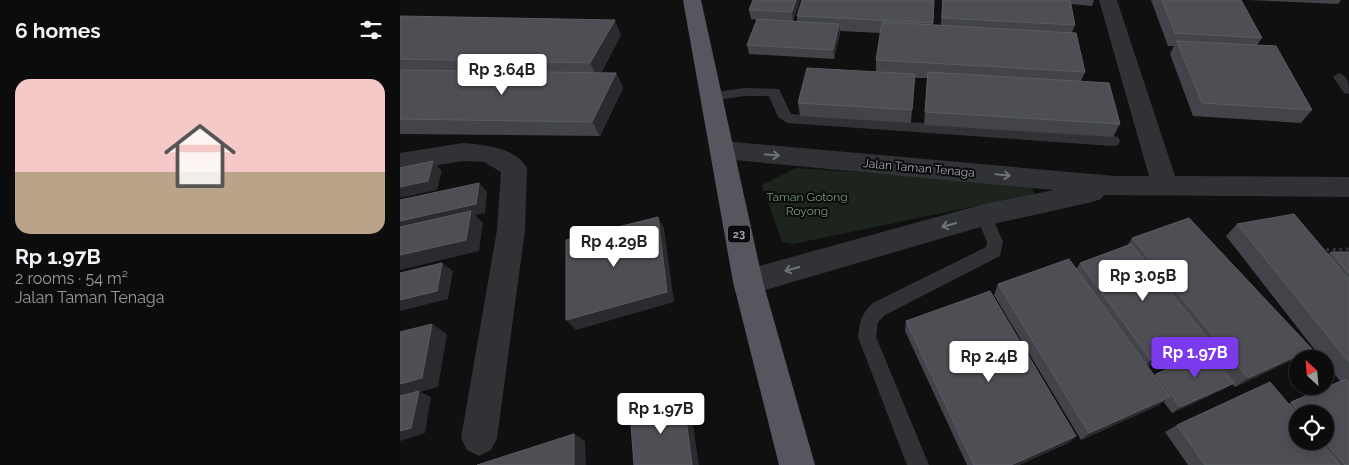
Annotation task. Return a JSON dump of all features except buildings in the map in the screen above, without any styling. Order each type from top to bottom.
[{"type":"highway","name":"23","points":[[692,0],[748,282],[798,465]]},
{"type":"street","points":[[1108,0],[1165,186]]},
{"type":"street","name":"Jalan Taman Tenaga","points":[[723,150],[1115,186],[1349,187]]},
{"type":"street","points":[[400,162],[463,152],[489,154],[514,168],[511,230],[479,438]]},
{"type":"street","name":"Jalan Taman Tenaga","points":[[748,282],[984,215],[1115,186]]},
{"type":"lane","points":[[1339,77],[1349,90]]},
{"type":"lane","points":[[711,96],[744,92],[774,92],[783,114],[787,118],[1113,141]]},
{"type":"lane","points":[[918,465],[867,337],[869,319],[879,309],[994,251],[995,242],[984,215]]},
{"type":"path","points":[[1312,251],[1349,249]]},
{"type":"green space","name":"Taman Gotong Royong","points":[[796,168],[1027,184],[1033,189],[1034,194],[793,244],[782,242],[762,185]]}]
